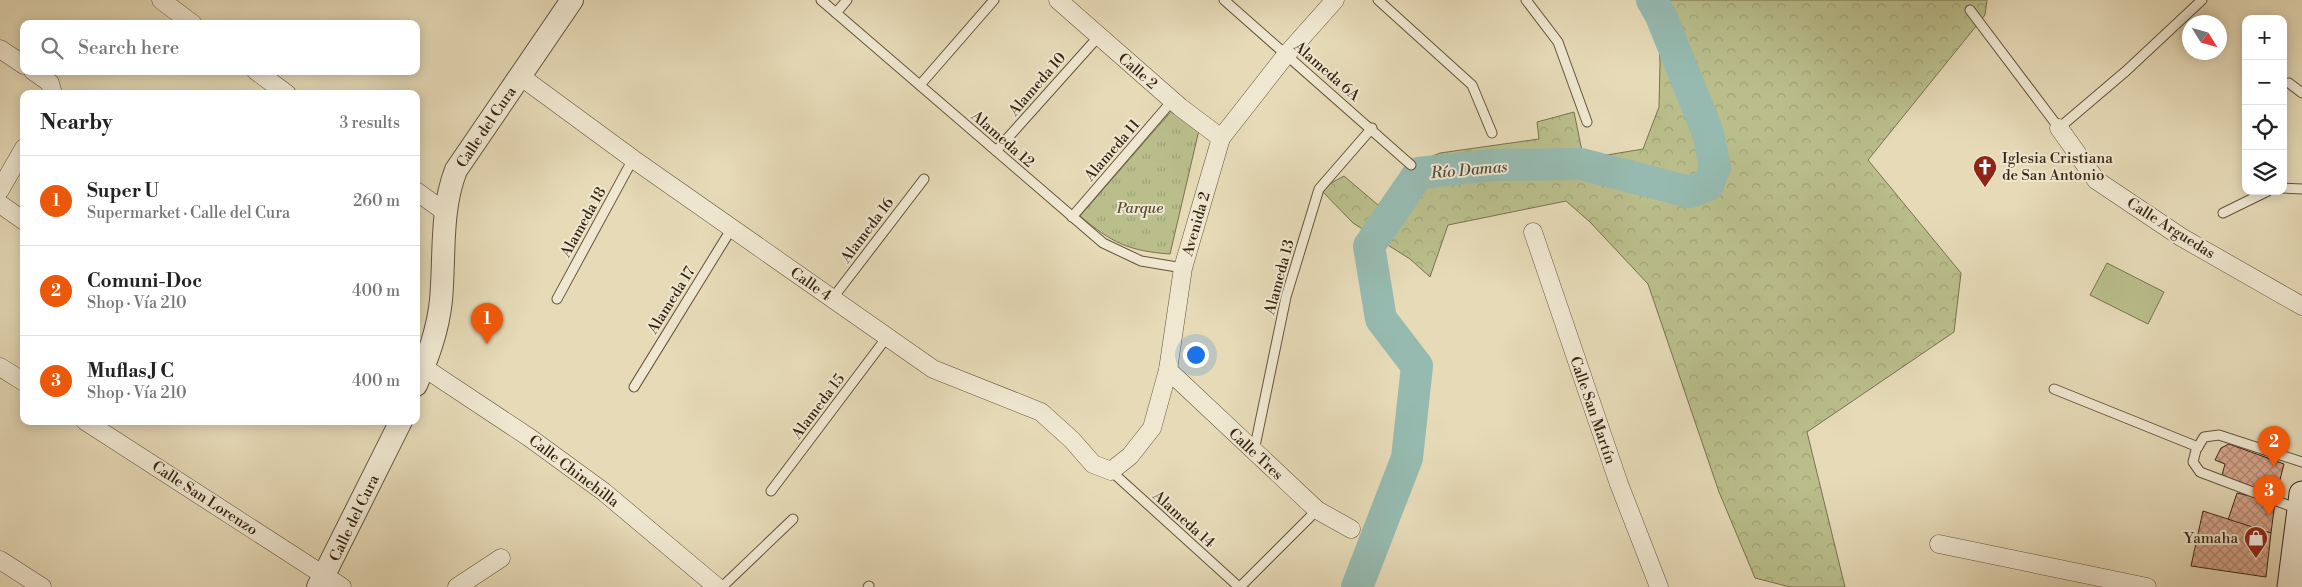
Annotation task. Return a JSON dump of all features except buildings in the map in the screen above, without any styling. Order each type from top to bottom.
[{"type":"main road","points":[[2295,575],[2301,502]]},
{"type":"street","points":[[161,0],[188,20]]},
{"type":"street","name":"Calle 2","points":[[1058,0],[1172,100],[1221,138]]},
{"type":"street","name":"Avenida 2","points":[[1111,470],[1130,456],[1152,428],[1168,370],[1183,268],[1221,138],[1286,55],[1335,0]]},
{"type":"street","name":"Calle del Cura","points":[[420,376],[436,333],[441,301],[445,212],[450,185],[456,170],[520,76],[567,2]]},
{"type":"street","points":[[0,49],[20,62]]},
{"type":"street","points":[[39,75],[50,83],[52,90]]},
{"type":"street","points":[[261,75],[281,90]]},
{"type":"street","name":"Calle 4","points":[[520,76],[633,159],[933,369],[1040,412],[1072,440],[1093,464],[1111,470]]},
{"type":"street","name":"Calle Arguedas","points":[[2059,128],[2096,180],[2181,237],[2302,306]]},
{"type":"street","points":[[0,190],[20,155]]},
{"type":"street","points":[[420,194],[445,212]]},
{"type":"street","points":[[0,204],[20,218]]},
{"type":"street","name":"Calle San Martín","points":[[1533,232],[1619,484],[1659,587]]},
{"type":"street","points":[[0,367],[20,380]]},
{"type":"street","name":"Calle Tres","points":[[1168,370],[1317,510],[1351,529]]},
{"type":"street","name":"Calle Chinchilla","points":[[420,376],[530,438],[604,492],[717,587]]},
{"type":"street","name":"Calle San Lorenzo","points":[[91,425],[329,583]]},
{"type":"street","name":"Calle del Cura","points":[[329,583],[395,425]]},
{"type":"street","points":[[1939,544],[2147,587]]},
{"type":"street","points":[[457,587],[501,558]]},
{"type":"street","points":[[0,560],[42,587]]},
{"type":"lane","name":"Alameda 12","points":[[821,0],[1103,243],[1141,261],[1183,268]]},
{"type":"lane","points":[[836,13],[847,0]]},
{"type":"lane","points":[[920,85],[994,0]]},
{"type":"lane","name":"Alameda 6A","points":[[1224,0],[1372,128],[1411,165]]},
{"type":"lane","points":[[1378,0],[1472,85],[1492,133]]},
{"type":"lane","points":[[1526,0],[1558,42],[1586,122]]},
{"type":"lane","points":[[1970,10],[2059,128],[2126,71],[2202,0]]},
{"type":"lane","name":"Alameda 10","points":[[996,151],[1098,36]]},
{"type":"lane","points":[[2290,83],[2302,92]]},
{"type":"lane","name":"Alameda 11","points":[[1072,217],[1172,100]]},
{"type":"lane","name":"Alameda 13","points":[[1254,451],[1286,298],[1320,190],[1372,128]]},
{"type":"lane","name":"Alameda 18","points":[[557,299],[633,159]]},
{"type":"lane","name":"Alameda 16","points":[[832,299],[924,178]]},
{"type":"lane","points":[[2287,188],[2302,189]]},
{"type":"lane","points":[[2223,213],[2260,195]]},
{"type":"lane","name":"Alameda 17","points":[[634,386],[732,228]]},
{"type":"lane","name":"Alameda 15","points":[[771,491],[887,337]]},
{"type":"lane","points":[[2054,389],[2198,447]]},
{"type":"lane","points":[[2301,502],[2200,472],[2193,462],[2204,437],[2219,434],[2302,462]]},
{"type":"lane","name":"Alameda 14","points":[[1111,470],[1240,587],[1317,510]]},
{"type":"lane","points":[[722,587],[794,519]]},
{"type":"green space","points":[[1637,0],[1987,0],[1985,15],[1868,160],[1961,273],[1954,332],[1807,432],[1845,587],[1790,587],[1755,578],[1719,492],[1648,284],[1590,222],[1566,201],[1448,225],[1430,277],[1410,259],[1353,223],[1320,189],[1344,176],[1378,205],[1411,165],[1440,153],[1539,139],[1537,122],[1574,112],[1582,151],[1601,156],[1643,149],[1659,107],[1660,63],[1659,40]]},
{"type":"green space","name":"Parque","points":[[1174,108],[1199,130],[1170,254],[1143,251],[1112,239],[1080,216]]},
{"type":"green space","points":[[2107,263],[2164,292],[2148,324],[2090,295]]},
{"type":"waterway","name":"Río Damas","points":[[1357,587],[1407,458],[1417,366],[1381,319],[1369,246],[1419,173],[1493,165],[1581,164],[1690,192],[1708,185],[1715,168],[1708,133],[1661,16],[1652,0]]},
{"type":"place","name":"Iglesia Cristiana de San Antonio","points":[[1985,188]]},
{"type":"place","name":"Super U","points":[[487,344]]},
{"type":"place","name":"Comuni-Doc","points":[[2274,467]]},
{"type":"place","name":"Muflas J C","points":[[2269,516]]},
{"type":"place","name":"Yamaha","points":[[2256,559]]}]
